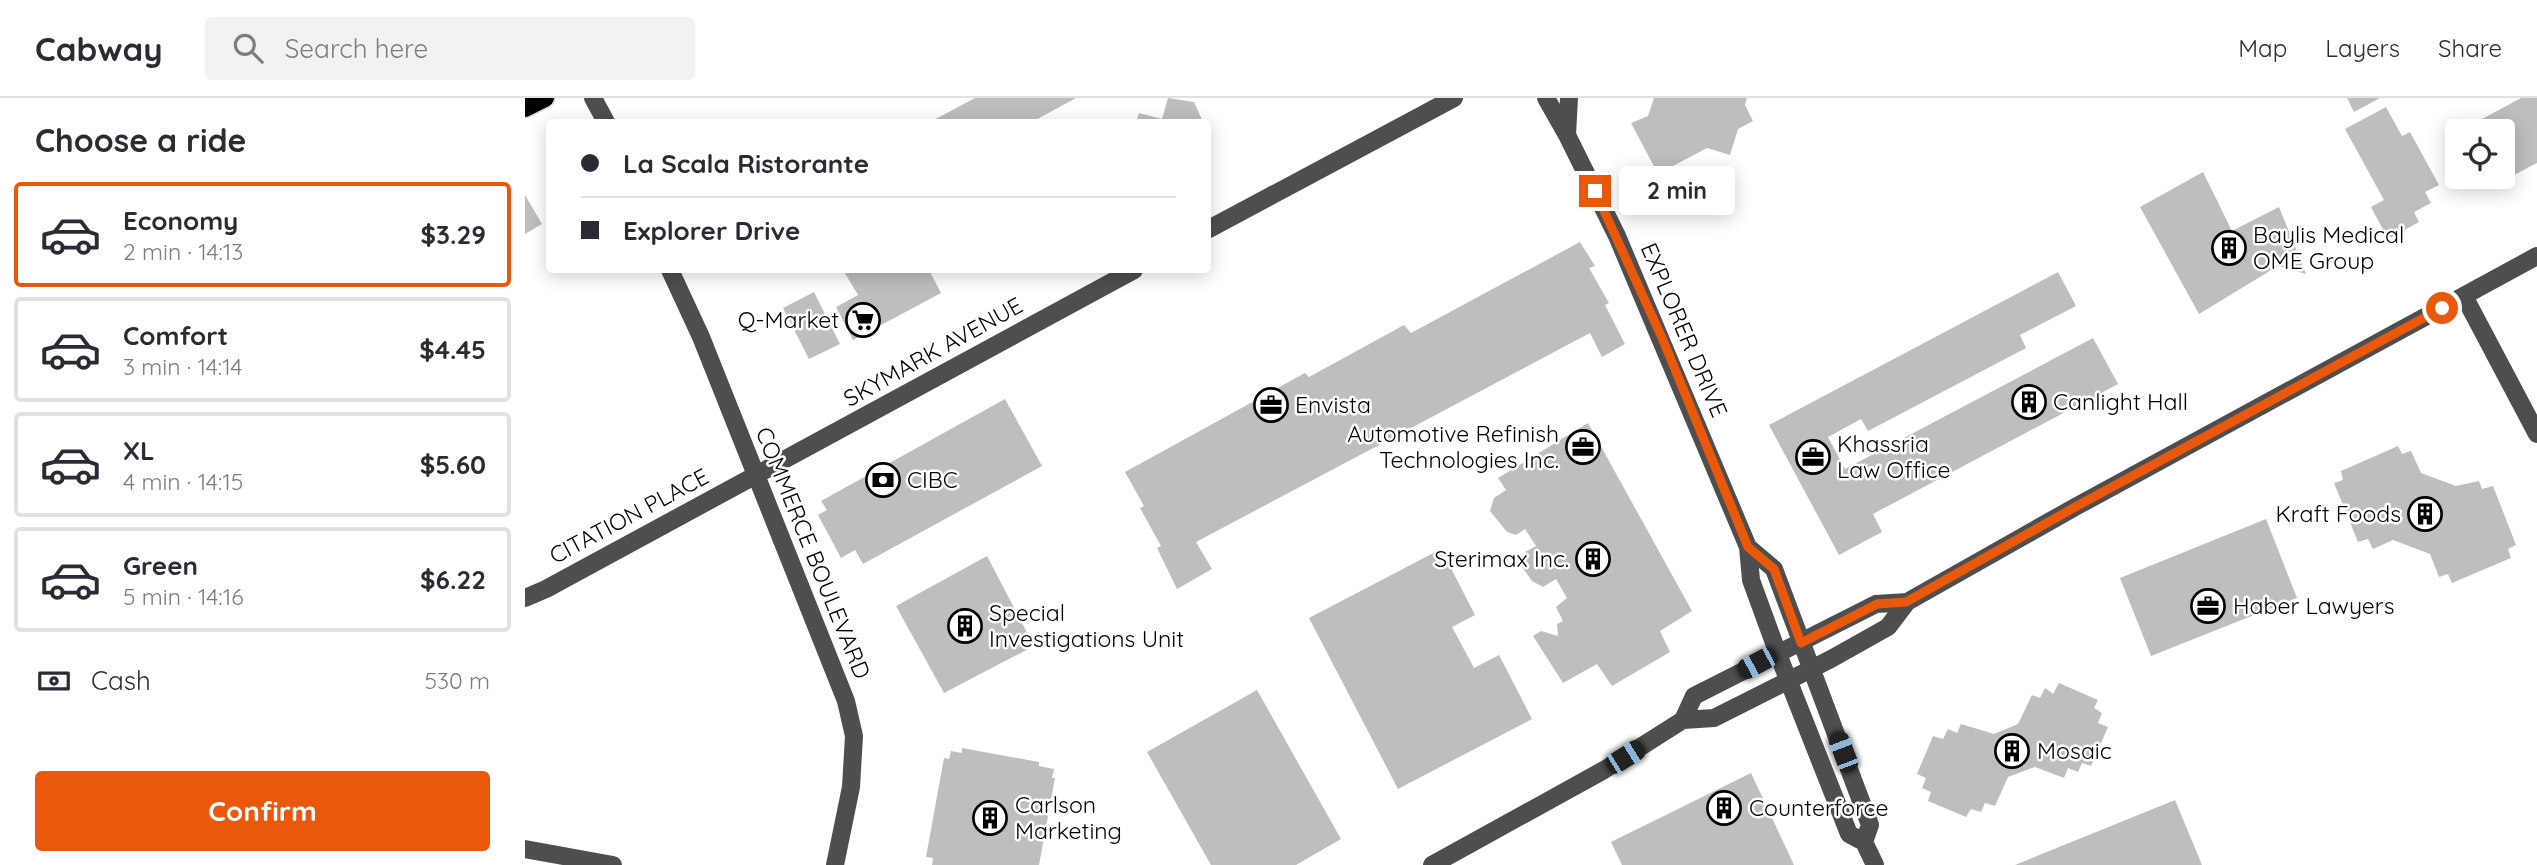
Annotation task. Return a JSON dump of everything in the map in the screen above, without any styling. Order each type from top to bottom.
[{"type":"main road","points":[[525,108],[545,98]]},
{"type":"street","points":[[593,98],[604,119]]},
{"type":"street","points":[[1211,228],[1454,98]]},
{"type":"street","name":"EXPLORER DRIVE","points":[[1546,98],[1617,236],[1663,340],[1748,547],[1751,580],[1849,834],[1864,842],[1875,865]]},
{"type":"street","name":"EXPLORER DRIVE","points":[[1567,135],[1569,98]]},
{"type":"street","points":[[1432,865],[1604,770],[1683,720],[1714,718],[1888,627],[1906,602],[2537,256]]},
{"type":"street","name":"COMMERCE BOULEVARD","points":[[671,273],[701,337],[846,701],[853,732],[851,787],[835,865]]},
{"type":"street","name":"SKYMARK AVENUE","points":[[756,476],[1128,273]]},
{"type":"street","points":[[2464,296],[2537,434]]},
{"type":"street","name":"CITATION PLACE","points":[[525,598],[756,476]]},
{"type":"street","name":"EXPLORER DRIVE","points":[[1748,547],[1774,569],[1870,825],[1864,842]]},
{"type":"street","points":[[1683,720],[1694,696],[1877,604],[1906,602]]},
{"type":"street","points":[[525,849],[613,865]]},
{"type":"building","points":[[975,98],[1076,98],[1038,119],[936,119]]},
{"type":"building","points":[[1168,98],[1194,102],[1202,119],[1162,119]]},
{"type":"building","points":[[1654,98],[1747,98],[1745,105],[1753,121],[1738,129],[1730,155],[1707,148],[1658,174],[1631,123],[1648,116]]},
{"type":"building","points":[[2347,98],[2380,98],[2354,112]]},
{"type":"building","points":[[2521,98],[2537,98],[2537,163],[2515,175],[2515,119],[2482,119]]},
{"type":"building","points":[[2386,107],[2402,136],[2410,132],[2439,185],[2425,192],[2431,203],[2414,212],[2419,222],[2388,239],[2371,207],[2384,200],[2345,129]]},
{"type":"building","points":[[1139,113],[1162,119],[1137,119]]},
{"type":"building","name":"Baylis Medical OME Group","points":[[2203,172],[2232,231],[2279,207],[2306,274],[2278,266],[2199,314],[2140,207]]},
{"type":"building","points":[[525,195],[542,224],[525,234]]},
{"type":"building","points":[[1580,242],[1595,266],[1589,268],[1609,303],[1605,305],[1625,344],[1602,357],[1590,333],[1196,542],[1212,569],[1177,589],[1157,548],[1161,546],[1140,508],[1144,506],[1125,472],[1305,373],[1309,377],[1404,325],[1411,333]]},
{"type":"building","name":"Canlight Hall","points":[[2058,272],[2076,306],[2020,335],[2026,348],[1868,431],[1861,419],[1828,437],[1845,469],[2093,338],[2118,384],[1873,514],[1882,532],[1839,555],[1769,425]]},
{"type":"building","points":[[845,273],[931,273],[941,293],[853,340],[836,307],[858,295]]},
{"type":"building","points":[[814,292],[840,344],[809,359],[783,308]]},
{"type":"building","points":[[1005,399],[1042,466],[863,564],[855,550],[841,558],[818,515],[827,510],[821,501]]},
{"type":"building","name":"Sterimax Inc.","points":[[1588,423],[1692,611],[1660,631],[1670,652],[1612,686],[1597,664],[1563,683],[1533,636],[1541,631],[1558,636],[1557,624],[1563,621],[1556,607],[1567,598],[1556,579],[1543,587],[1532,581],[1522,567],[1525,552],[1536,546],[1525,529],[1516,535],[1507,532],[1490,511],[1494,498],[1506,490],[1498,478]]},
{"type":"building","name":"Kraft Foods","points":[[2398,446],[2402,454],[2411,451],[2421,473],[2456,486],[2479,481],[2482,489],[2493,486],[2516,545],[2508,549],[2511,558],[2452,583],[2448,574],[2439,577],[2430,554],[2393,540],[2373,549],[2368,539],[2358,542],[2334,483],[2343,480],[2341,471]]},
{"type":"building","points":[[2266,519],[2297,598],[2151,656],[2120,578]]},
{"type":"building","points":[[1441,549],[1475,615],[1452,627],[1474,668],[1499,655],[1532,719],[1398,789],[1309,618]]},
{"type":"building","name":"Special Investigations Unit","points":[[987,556],[1034,646],[944,693],[896,606]]},
{"type":"building","name":"Mosaic","points":[[2059,683],[2098,700],[2094,708],[2102,713],[2098,723],[2108,727],[2091,766],[2082,763],[2078,772],[2068,768],[2064,778],[2035,767],[2008,777],[1995,806],[1985,803],[1981,812],[1971,809],[1966,817],[1928,801],[1931,792],[1922,788],[1926,778],[1917,774],[1933,736],[1943,739],[1948,729],[1957,733],[1961,724],[1994,734],[2018,724],[2032,695],[2040,698],[2045,688],[2053,694]]},
{"type":"building","points":[[1257,690],[1341,839],[1296,865],[1211,865],[1147,752]]},
{"type":"building","name":"Carlson Marketing","points":[[962,748],[1039,762],[1039,766],[1054,769],[1052,778],[1055,778],[1039,865],[932,865],[933,858],[926,857],[944,758],[949,759],[951,751],[962,753]]},
{"type":"building","name":"Counterforce","points":[[1751,773],[1794,865],[1622,865],[1611,842]]},
{"type":"building","points":[[2175,800],[2202,865],[2015,865]]},
{"type":"place","name":"Baylis Medical OME Group","points":[[2229,248]]},
{"type":"place","name":"Q-Market","points":[[863,320]]},
{"type":"place","name":"Canlight Hall","points":[[2029,402]]},
{"type":"place","name":"Envista","points":[[1271,405]]},
{"type":"place","name":"Automotive Refinish Technologies Inc.","points":[[1583,447]]},
{"type":"place","name":"Khassria Law Office","points":[[1813,457]]},
{"type":"place","name":"CIBC","points":[[883,480]]},
{"type":"place","name":"Kraft Foods","points":[[2425,514]]},
{"type":"place","name":"Sterimax Inc.","points":[[1593,559]]},
{"type":"place","name":"Haber Lawyers","points":[[2208,606]]},
{"type":"place","name":"Special Investigations Unit","points":[[965,626]]},
{"type":"place","name":"Mosaic","points":[[2012,751]]},
{"type":"place","name":"Counterforce","points":[[1724,808]]},
{"type":"place","name":"Carlson Marketing","points":[[990,818]]},
{"type":"route","points":[[1595,191],[1663,340],[1748,547],[1774,569],[1801,643],[1877,604],[1906,602],[2442,308]]}]
